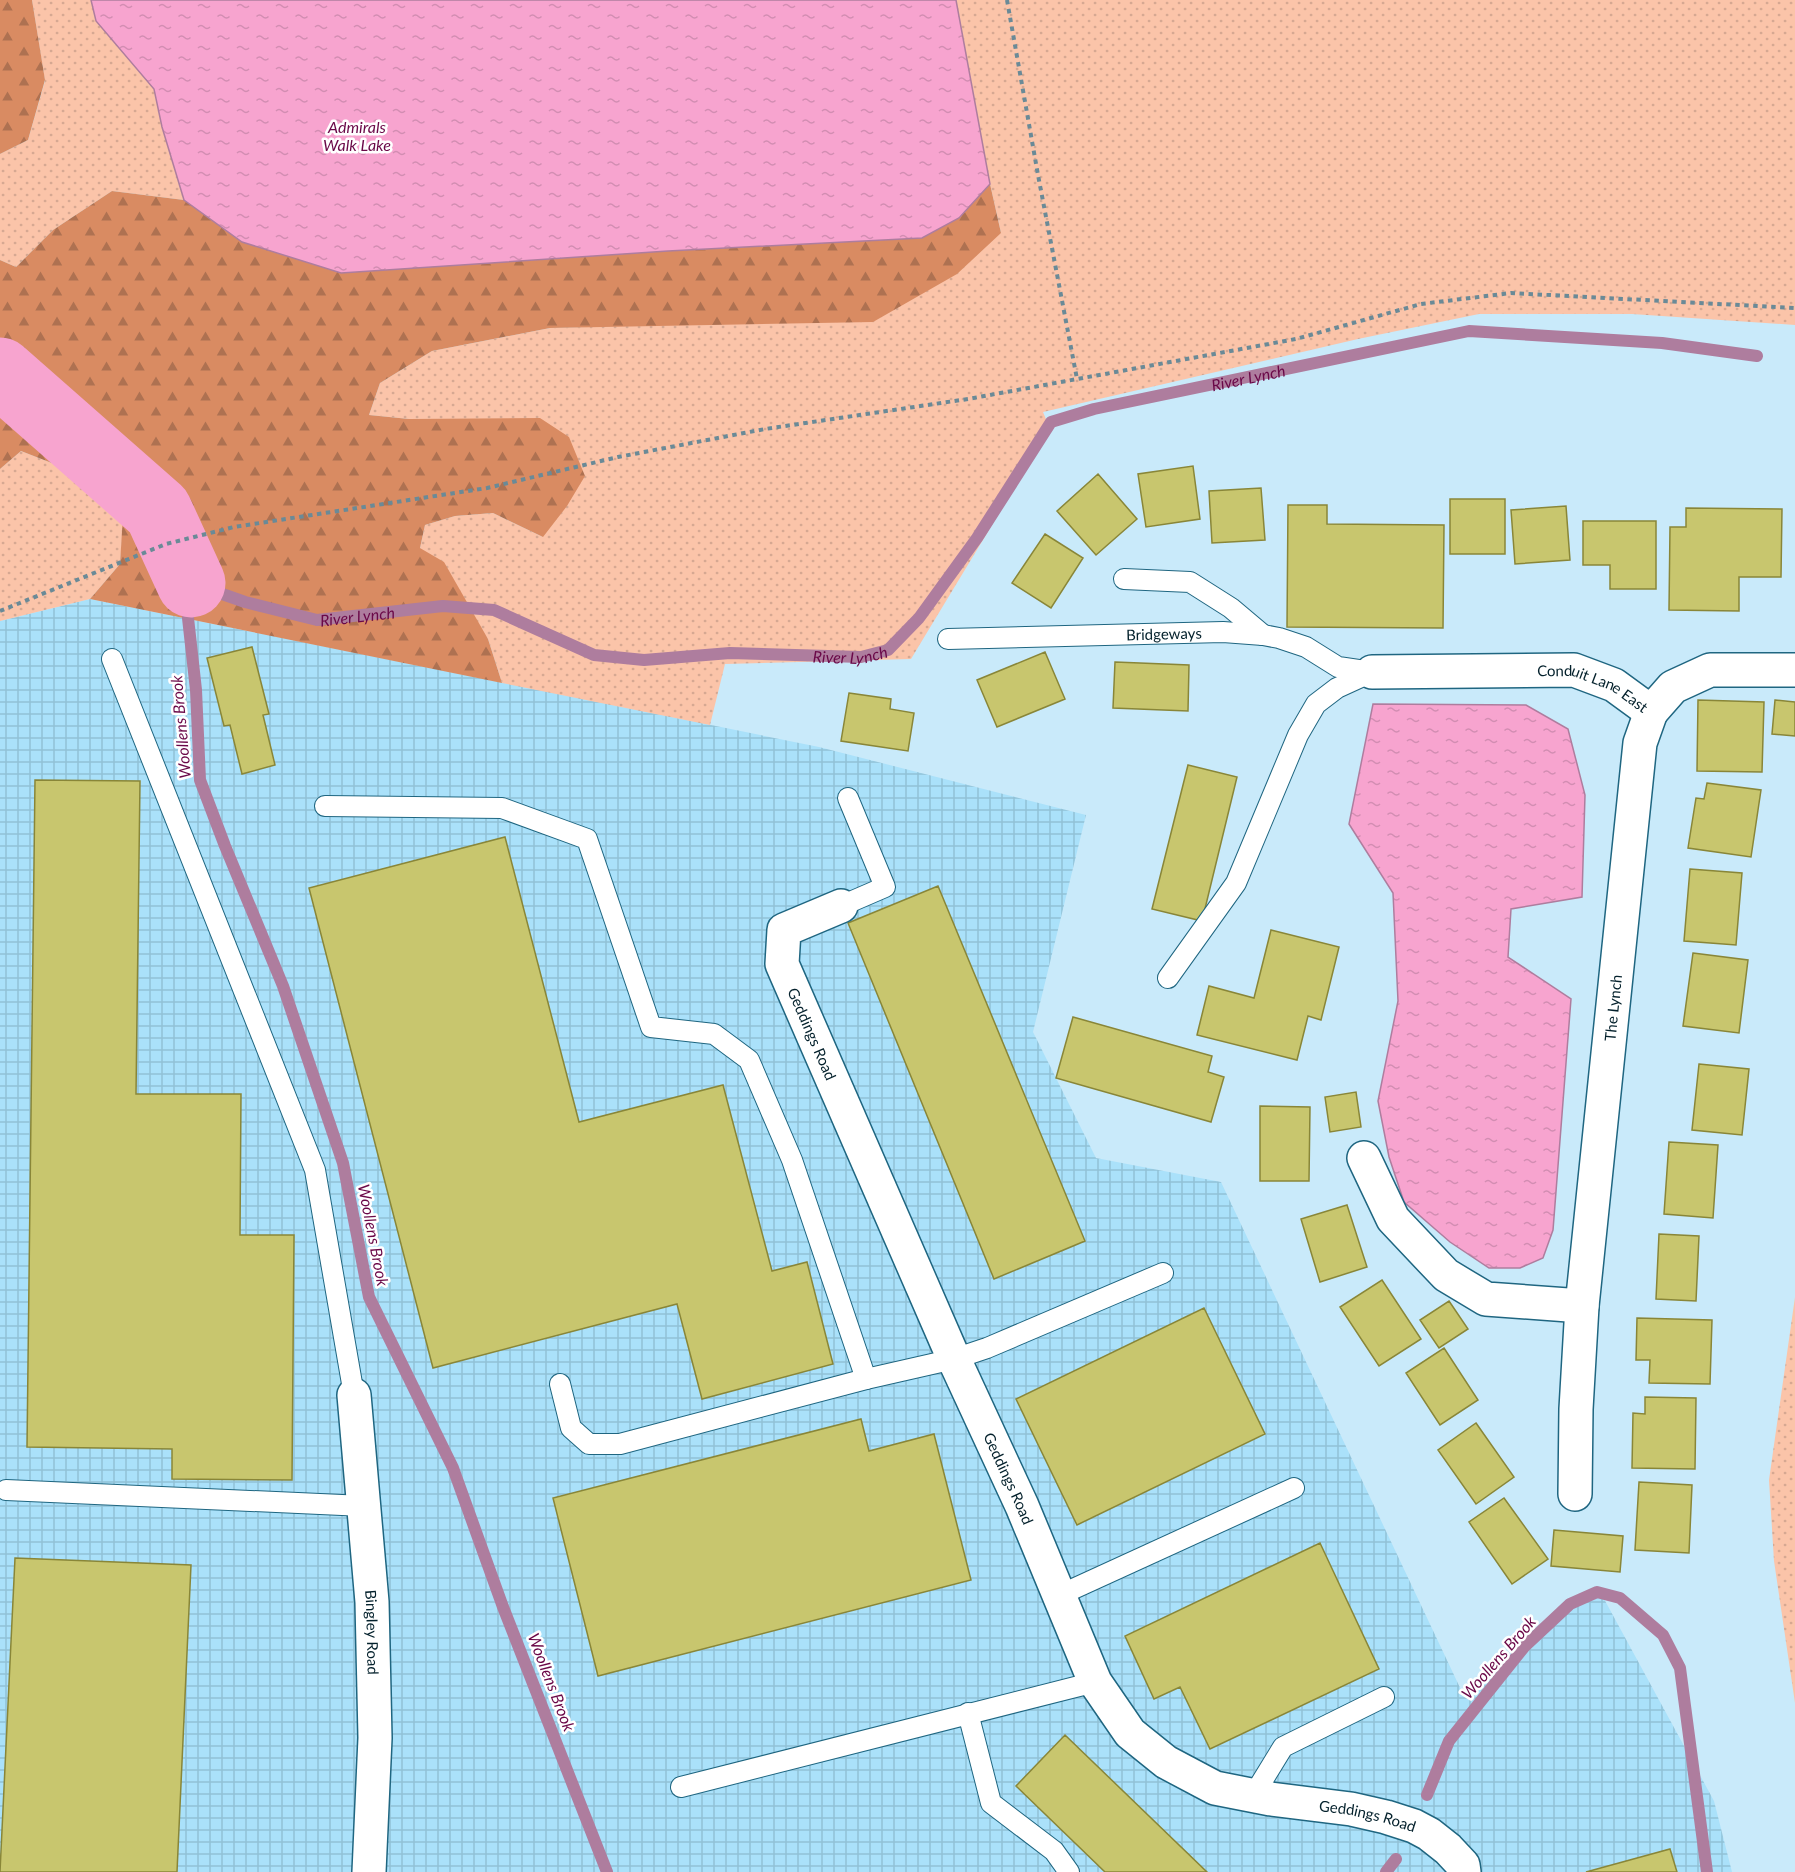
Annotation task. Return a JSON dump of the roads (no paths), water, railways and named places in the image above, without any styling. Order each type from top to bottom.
[{"type":"street","name":"Conduit Lane East","points":[[1372,672],[1574,670],[1614,685],[1651,712],[1673,687],[1710,670],[1795,670]]},
{"type":"street","name":"The Lynch","points":[[1575,1494],[1576,1409],[1582,1306],[1640,743],[1651,712]]},
{"type":"street","name":"Geddings Road","points":[[841,906],[784,930],[782,964],[954,1359],[1022,1506],[1095,1682],[1130,1733],[1166,1762],[1215,1788],[1253,1796],[1350,1809],[1386,1817],[1421,1830],[1448,1849],[1463,1865],[1464,1872]]},
{"type":"street","points":[[1364,1158],[1393,1219],[1446,1275],[1486,1299],[1582,1306]]},
{"type":"street","name":"Bingley Road","points":[[354,1395],[372,1602],[375,1738],[369,1872]]},
{"type":"lane","points":[[1124,579],[1190,582],[1231,608],[1263,635]]},
{"type":"lane","name":"Bridgeways","points":[[948,639],[1223,632],[1263,635],[1306,647],[1338,667],[1372,672]]},
{"type":"lane","points":[[112,659],[315,1170],[354,1395]]},
{"type":"lane","points":[[1168,978],[1236,883],[1298,735],[1316,704],[1337,688],[1372,672]]},
{"type":"lane","points":[[841,906],[885,886],[848,798]]},
{"type":"lane","points":[[325,806],[502,808],[587,839],[651,1027],[714,1034],[748,1060],[792,1160],[866,1379]]},
{"type":"lane","points":[[560,1384],[572,1428],[589,1444],[620,1444],[866,1379],[954,1359],[987,1348],[1163,1273]]},
{"type":"lane","points":[[1060,1595],[1294,1488]]},
{"type":"lane","points":[[6,1490],[364,1506]]},
{"type":"lane","points":[[681,1787],[1095,1682]]},
{"type":"lane","points":[[1253,1796],[1283,1747],[1384,1697]]},
{"type":"lane","points":[[968,1713],[991,1803],[1054,1851],[1069,1872]]},
{"type":"water","name":"Admirals Walk Lake","points":[[91,0],[956,0],[990,184],[959,218],[922,238],[668,251],[341,273],[242,242],[184,200],[162,127],[154,89],[96,21]]},
{"type":"water","points":[[1373,704],[1526,705],[1568,729],[1585,795],[1582,897],[1511,909],[1508,957],[1571,999],[1553,1230],[1543,1258],[1520,1268],[1489,1268],[1450,1242],[1404,1202],[1389,1157],[1378,1101],[1398,1001],[1393,893],[1349,824]]},
{"type":"waterway","name":"River Lynch","points":[[607,1872],[503,1607],[453,1468],[369,1297],[343,1163],[283,986],[200,780],[196,690],[188,618],[191,583],[245,602],[317,620],[443,606],[494,610],[594,655],[644,660],[730,653],[861,657],[888,650],[919,618],[977,538],[1051,422],[1094,409],[1469,331],[1662,343],[1757,356]]},
{"type":"waterway","name":"River Lynch","points":[[0,372],[158,511],[191,583]]},
{"type":"waterway","name":"Woollens Brook","points":[[1427,1795],[1449,1741],[1525,1646],[1570,1604],[1597,1592],[1620,1598],[1663,1635],[1680,1668],[1707,1872]]},
{"type":"waterway","name":"Woollens Brook","points":[[1386,1872],[1396,1859]]}]
